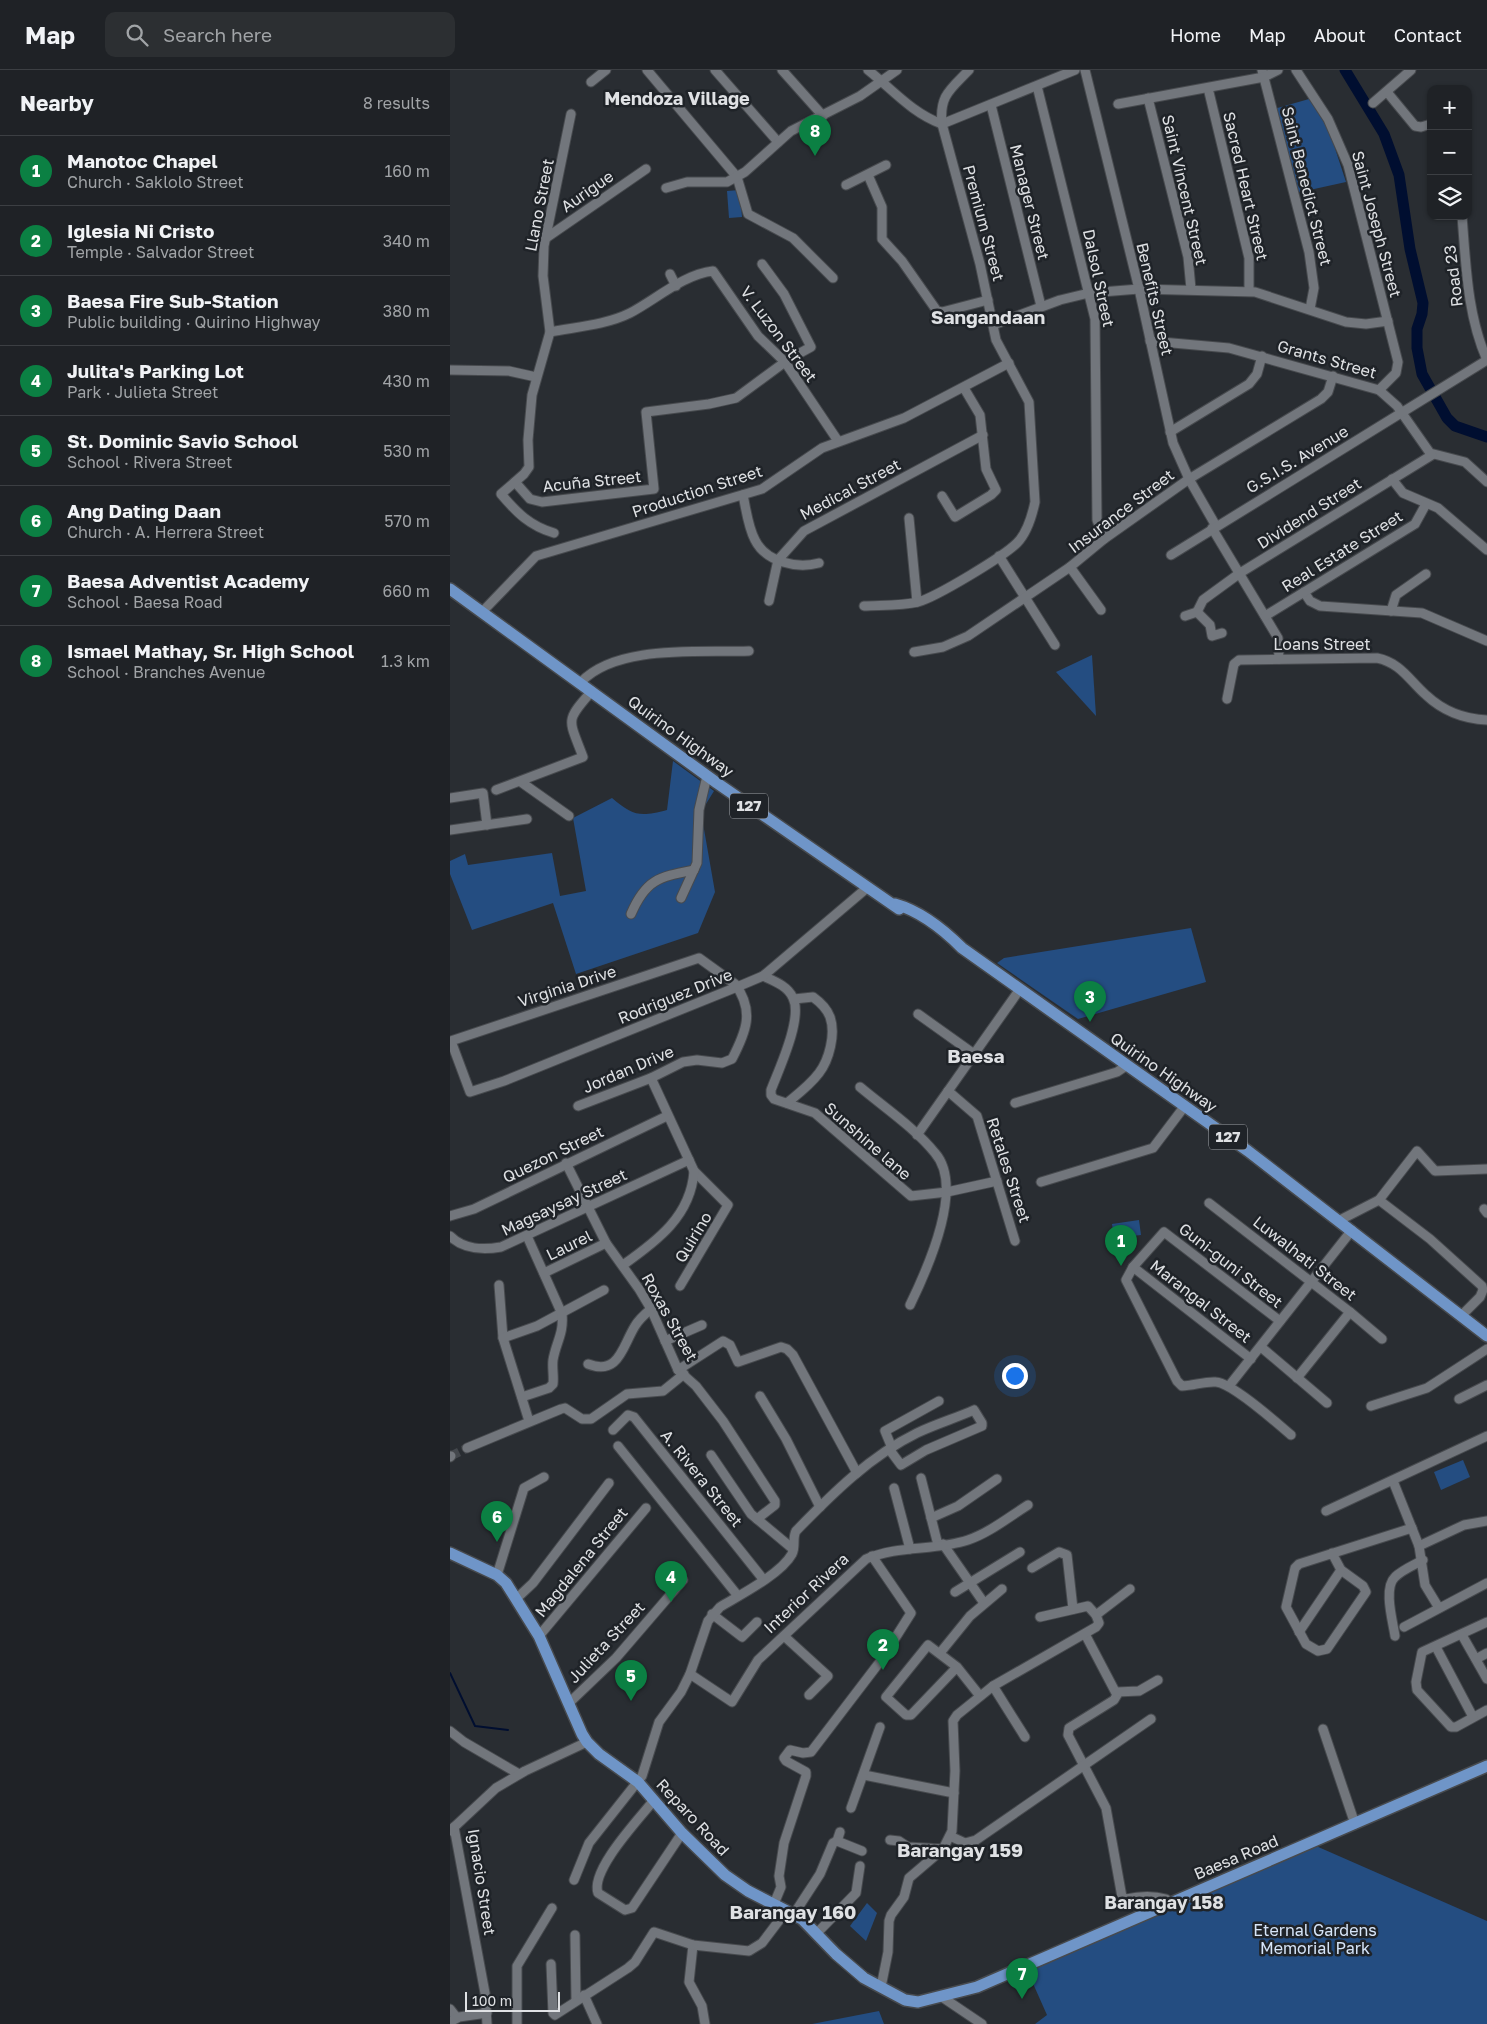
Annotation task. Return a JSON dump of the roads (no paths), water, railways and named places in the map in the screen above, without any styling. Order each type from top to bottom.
[{"type":"main road","name":"Quirino Highway","points":[[450,589],[581,682],[717,783],[868,887],[895,904],[907,908],[948,935],[962,948],[1340,1220],[1487,1336]]},
{"type":"main road","points":[[450,1552],[497,1575],[506,1583],[539,1636],[570,1702],[586,1742]]},
{"type":"main road","name":"Reparo Road","points":[[586,1742],[638,1782],[682,1833],[736,1884],[790,1912],[817,1933],[850,1967],[881,1987],[912,2002],[942,1997]]},
{"type":"main road","name":"Baesa Road","points":[[942,1997],[977,1987],[1487,1766]]},
{"type":"street","points":[[591,82],[606,70]]},
{"type":"street","points":[[647,70],[737,177],[748,214],[793,238],[833,278]]},
{"type":"street","points":[[715,70],[778,142]]},
{"type":"street","points":[[782,70],[823,116]]},
{"type":"street","points":[[868,70],[908,106],[921,115],[942,124],[1075,70]]},
{"type":"street","points":[[666,188],[687,182],[727,182],[737,177],[800,126],[860,96],[898,70]]},
{"type":"street","name":"Premium Street","points":[[864,606],[917,602],[932,596],[999,556],[1018,543],[1024,534],[1035,502],[1029,402],[996,340],[988,300],[942,124],[941,107],[944,99],[969,70]]},
{"type":"street","name":"Benefits Street","points":[[1085,70],[1139,289],[1170,432],[1189,479],[1214,527],[1279,640],[1279,659]]},
{"type":"street","points":[[1118,104],[1208,88],[1278,70]]},
{"type":"street","name":"Saint Joseph Street","points":[[1296,70],[1328,119],[1348,165],[1398,365],[1396,373],[1379,390]]},
{"type":"street","points":[[1373,103],[1411,70]]},
{"type":"street","name":"Saint Benedict Street","points":[[1263,74],[1310,252],[1314,282],[1310,309]]},
{"type":"street","name":"Dalsol Street","points":[[1037,86],[1089,293],[1096,336],[1094,357],[1097,520],[1104,539]]},
{"type":"street","name":"Sacred Heart Street","points":[[1208,88],[1249,258],[1248,291]]},
{"type":"street","points":[[1387,92],[1415,126],[1427,125]]},
{"type":"street","name":"Saint Vincent Street","points":[[1148,98],[1188,257],[1191,289]]},
{"type":"street","name":"Manager Street","points":[[991,105],[1041,306]]},
{"type":"street","name":"Llano Street","points":[[550,332],[543,276],[546,238],[571,114]]},
{"type":"street","points":[[846,185],[886,165]]},
{"type":"street","name":"Aurigue","points":[[546,238],[646,169]]},
{"type":"street","points":[[868,175],[882,207],[882,239],[902,261],[937,311],[942,312],[988,300]]},
{"type":"street","name":"Road 23","points":[[1462,220],[1472,307],[1478,334],[1487,360]]},
{"type":"street","name":"Acuña Street","points":[[515,482],[530,499],[542,502],[651,490],[654,486],[646,412],[709,404],[736,398],[785,362],[811,348],[784,294],[762,264]]},
{"type":"street","name":"V. Luzon Street","points":[[676,286],[713,271],[764,343],[785,362],[838,441]]},
{"type":"street","points":[[554,534],[538,528],[523,519],[500,494],[529,467],[529,420],[536,377],[550,332],[612,320],[629,313],[676,286],[670,274]]},
{"type":"street","points":[[993,325],[1041,306],[1089,293],[1139,289],[1248,291],[1310,309],[1346,322],[1366,324],[1388,321]]},
{"type":"street","name":"Grants Street","points":[[1150,341],[1219,346],[1262,356],[1379,390],[1402,412],[1432,455]]},
{"type":"street","points":[[1170,432],[1249,384],[1257,374],[1262,356]]},
{"type":"street","name":"G.S.I.S. Avenue","points":[[1171,555],[1487,360]]},
{"type":"street","name":"Production Street","points":[[482,612],[541,553],[767,487],[811,455],[838,441],[904,418],[1009,363]]},
{"type":"street","points":[[450,370],[509,371],[536,377]]},
{"type":"street","name":"Insurance Street","points":[[914,652],[943,647],[968,636],[1070,568],[1104,539],[1189,479],[1321,399],[1328,392],[1333,376]]},
{"type":"street","points":[[942,496],[955,517],[996,490],[986,469],[980,416],[964,388]]},
{"type":"street","name":"Medical Street","points":[[778,560],[804,531],[982,436]]},
{"type":"street","points":[[1432,455],[1465,462],[1487,482]]},
{"type":"street","name":"Dividend Street","points":[[1197,612],[1203,600],[1240,573],[1432,455]]},
{"type":"street","points":[[1392,479],[1403,493],[1438,508],[1487,550]]},
{"type":"street","points":[[743,495],[754,538],[764,551],[778,560],[797,566],[819,563]]},
{"type":"street","name":"Real Estate Street","points":[[1266,616],[1415,524],[1426,504]]},
{"type":"street","points":[[909,518],[917,602]]},
{"type":"street","points":[[999,556],[1055,645]]},
{"type":"street","points":[[770,601],[778,560]]},
{"type":"street","points":[[1070,568],[1101,610]]},
{"type":"street","points":[[1391,611],[1396,595],[1426,574]]},
{"type":"street","points":[[1304,592],[1310,601],[1320,606],[1422,613],[1487,641]]},
{"type":"street","points":[[1185,616],[1197,612],[1210,625],[1212,636],[1222,633]]},
{"type":"street","points":[[581,682],[600,668],[622,659],[656,654],[749,651]]},
{"type":"street","name":"Loans Street","points":[[1227,699],[1235,661],[1279,659],[1386,660],[1405,671],[1426,695],[1437,704],[1465,718],[1487,720]]},
{"type":"street","points":[[496,790],[584,757],[571,720],[574,711],[592,691]]},
{"type":"street","points":[[681,898],[694,870],[699,846],[699,810],[707,776]]},
{"type":"street","points":[[521,782],[569,816]]},
{"type":"street","points":[[704,792],[717,783]]},
{"type":"street","points":[[450,798],[483,793],[487,825]]},
{"type":"street","points":[[450,830],[527,819]]},
{"type":"street","points":[[631,914],[642,890],[650,883],[670,874],[694,870]]},
{"type":"street","name":"Rodriguez Drive","points":[[470,1092],[504,1081],[763,976],[868,887]]},
{"type":"street","name":"Virginia Drive","points":[[470,1092],[451,1045],[451,1041],[454,1039],[699,958],[737,987]]},
{"type":"street","points":[[763,976],[778,983],[794,999],[813,997],[830,1017],[832,1030],[828,1053],[819,1073],[787,1103]]},
{"type":"street","name":"Jordan Drive","points":[[578,1106],[651,1078],[689,1060],[722,1063],[732,1059],[748,1018],[748,1010],[737,987]]},
{"type":"street","points":[[917,1135],[1020,989]]},
{"type":"street","name":"Sunshine lane","points":[[794,999],[795,1021],[771,1094],[774,1099],[815,1113],[905,1193],[918,1197],[997,1181]]},
{"type":"street","points":[[918,1014],[974,1054]]},
{"type":"street","points":[[1015,1102],[1117,1072],[1126,1066]]},
{"type":"street","points":[[622,1265],[664,1234],[678,1218],[690,1194],[694,1171],[651,1078]]},
{"type":"street","points":[[860,1087],[917,1135],[936,1154],[945,1176],[947,1192],[930,1261],[910,1306]]},
{"type":"street","name":"Retales Street","points":[[948,1091],[977,1116],[1016,1240]]},
{"type":"street","points":[[1041,1182],[1153,1148],[1184,1107]]},
{"type":"street","name":"Quezon Street","points":[[450,1216],[474,1208],[667,1116]]},
{"type":"street","points":[[1340,1220],[1379,1200],[1417,1151],[1435,1171],[1487,1169]]},
{"type":"street","name":"Magsaysay Street","points":[[450,1236],[461,1244],[476,1249],[490,1249],[528,1236],[689,1160]]},
{"type":"street","name":"Roxas Street","points":[[566,1163],[606,1243],[651,1309],[681,1372],[696,1386],[723,1421],[775,1503],[757,1519]]},
{"type":"street","name":"Quirino","points":[[680,1286],[727,1208],[726,1201],[694,1171]]},
{"type":"street","points":[[1379,1200],[1430,1239],[1482,1286],[1484,1300],[1461,1316]]},
{"type":"street","name":"Luwalhati Street","points":[[1208,1202],[1382,1339]]},
{"type":"street","points":[[1229,1386],[1352,1230]]},
{"type":"street","name":"Guni-guni Street","points":[[1133,1267],[1164,1232],[1280,1322]]},
{"type":"street","points":[[522,1397],[553,1384],[554,1357],[562,1333],[562,1314],[528,1236]]},
{"type":"street","name":"Laurel","points":[[544,1273],[606,1243]]},
{"type":"street","points":[[1133,1267],[1127,1275],[1127,1285],[1177,1381],[1182,1386],[1214,1381],[1229,1386],[1291,1435]]},
{"type":"street","name":"Marangal Street","points":[[1133,1267],[1251,1359]]},
{"type":"street","points":[[499,1286],[503,1338],[529,1421]]},
{"type":"street","points":[[503,1338],[537,1326],[604,1290]]},
{"type":"street","points":[[588,1364],[599,1368],[607,1368],[617,1361],[636,1324],[651,1309]]},
{"type":"street","points":[[1297,1378],[1350,1312]]},
{"type":"street","points":[[665,1341],[702,1325]]},
{"type":"street","points":[[467,1448],[529,1421],[565,1408],[582,1419],[591,1419],[627,1394],[663,1391],[681,1372],[723,1341],[730,1345],[738,1362],[781,1348],[787,1349],[793,1355],[857,1473]]},
{"type":"street","points":[[1261,1347],[1327,1404]]},
{"type":"street","points":[[1371,1406],[1427,1388],[1487,1349]]},
{"type":"street","points":[[1459,1399],[1487,1385]]},
{"type":"street","points":[[760,1396],[786,1438],[820,1507]]},
{"type":"street","points":[[574,1880],[578,1866],[590,1843],[642,1776],[659,1722],[682,1692],[712,1614],[720,1606],[763,1579],[786,1560],[793,1549],[793,1536],[796,1531],[857,1473],[890,1449],[918,1433],[974,1410],[982,1426],[926,1450],[900,1465],[890,1449],[884,1432],[939,1401]]},
{"type":"street","name":"A. Rivera Street","points":[[613,1430],[628,1415],[634,1417],[763,1579]]},
{"type":"street","points":[[1326,1511],[1393,1482],[1487,1436]]},
{"type":"street","points":[[618,1446],[738,1596]]},
{"type":"street","points":[[711,1455],[757,1519],[793,1549]]},
{"type":"street","points":[[497,1575],[524,1488],[544,1477]]},
{"type":"street","points":[[921,1478],[940,1545],[984,1604]]},
{"type":"street","points":[[931,1518],[958,1506],[997,1479]]},
{"type":"street","points":[[1393,1482],[1419,1546],[1423,1560],[1425,1585],[1439,1608]]},
{"type":"street","points":[[516,1599],[533,1584],[609,1483]]},
{"type":"street","points":[[894,1488],[910,1549]]},
{"type":"street","name":"Interior Rivera","points":[[690,1674],[732,1702],[758,1660],[860,1563],[872,1556],[968,1540],[1028,1505]]},
{"type":"street","name":"Magdalena Street","points":[[539,1636],[646,1508]]},
{"type":"street","points":[[1419,1546],[1464,1525],[1487,1521]]},
{"type":"street","points":[[1332,1553],[1341,1570],[1366,1590],[1327,1649],[1318,1651],[1309,1648],[1286,1607],[1295,1568],[1299,1564],[1332,1553],[1412,1528]]},
{"type":"street","points":[[955,1592],[1020,1552]]},
{"type":"street","points":[[1032,1568],[1055,1554],[1064,1553],[1068,1559],[1073,1609]]},
{"type":"street","points":[[774,1904],[781,1887],[779,1876],[784,1843],[806,1776],[806,1772],[784,1758],[790,1750],[808,1753],[813,1749],[882,1659],[911,1612],[872,1556]]},
{"type":"street","points":[[1395,1636],[1390,1617],[1392,1581],[1396,1576],[1423,1560]]},
{"type":"street","points":[[1299,1632],[1341,1570]]},
{"type":"street","name":"Julieta Street","points":[[570,1702],[616,1658],[680,1582],[668,1577]]},
{"type":"street","points":[[1404,1628],[1487,1583]]},
{"type":"street","points":[[940,1653],[955,1632],[1002,1589]]},
{"type":"street","points":[[1096,1615],[1130,1589]]},
{"type":"street","points":[[881,1987],[888,1952],[889,1921],[891,1915],[904,1897],[909,1878],[942,1849],[950,1836],[954,1793],[954,1721],[957,1716],[993,1686],[1098,1626],[1096,1615],[1088,1606],[1040,1617]]},
{"type":"street","points":[[712,1614],[742,1637],[757,1622]]},
{"type":"street","points":[[1487,1622],[1420,1655],[1416,1682],[1420,1694],[1452,1727],[1487,1710]]},
{"type":"street","points":[[1085,1634],[1117,1692],[1114,1700],[1068,1729],[1068,1736],[1107,1812],[1122,1897],[1126,1899],[1138,1896],[1154,1896],[1166,1899],[1168,1903]]},
{"type":"street","points":[[1462,1635],[1487,1679]]},
{"type":"street","points":[[784,1636],[828,1676],[809,1695]]},
{"type":"street","points":[[957,1667],[911,1715],[906,1715],[886,1697],[928,1645],[957,1667],[980,1696]]},
{"type":"street","points":[[1436,1647],[1473,1717]]},
{"type":"street","points":[[1476,1660],[1487,1653]]},
{"type":"street","points":[[1117,1692],[1139,1691],[1158,1680]]},
{"type":"street","points":[[993,1686],[1025,1736]]},
{"type":"street","points":[[950,1836],[965,1843],[976,1840],[1151,1719]]},
{"type":"street","points":[[851,1808],[880,1727]]},
{"type":"street","points":[[1323,1729],[1355,1824]]},
{"type":"street","points":[[450,1731],[464,1742],[519,1774]]},
{"type":"street","name":"Ignacio Street","points":[[487,2024],[487,2013],[452,1829],[496,1788],[519,1774],[586,1742]]},
{"type":"street","points":[[864,1775],[954,1793]]},
{"type":"street","points":[[654,1800],[611,1853],[598,1879],[598,1893],[625,1910],[632,1908],[682,1833]]},
{"type":"street","points":[[557,2014],[635,1962],[654,1932],[693,1945],[749,1951],[762,1942],[790,1912],[820,1874],[840,1832]]},
{"type":"street","points":[[890,1840],[899,1840],[908,1847],[942,1849]]},
{"type":"street","points":[[836,1841],[862,1851]]},
{"type":"street","points":[[817,1933],[856,1893],[860,1866]]},
{"type":"street","points":[[517,2024],[517,1966],[552,1908]]},
{"type":"street","points":[[575,1935],[580,1998],[597,2024]]},
{"type":"street","points":[[693,1945],[689,1982],[702,2006],[705,2024]]},
{"type":"street","points":[[552,1964],[553,2013],[557,2014],[561,2024]]},
{"type":"street","points":[[942,1997],[982,2024]]},
{"type":"street","points":[[450,2009],[454,2020],[487,2013]]},
{"type":"waterway","points":[[1345,70],[1384,134],[1399,175],[1410,249],[1423,303],[1417,329],[1417,348],[1422,374],[1447,418],[1455,426],[1487,437]]},
{"type":"waterway","points":[[450,1673],[475,1726],[508,1730]]},
{"type":"tunnel","points":[[451,1456],[467,1448]]},
{"type":"place","name":"Ismael Mathay, Sr. High School","points":[[815,156]]},
{"type":"place","name":"Baesa Fire Sub-Station","points":[[1090,1022]]},
{"type":"place","name":"Manotoc Chapel","points":[[1121,1266]]},
{"type":"place","name":"Ang Dating Daan","points":[[497,1542]]},
{"type":"place","name":"Julita's Parking Lot","points":[[671,1602]]},
{"type":"place","name":"Iglesia Ni Cristo","points":[[883,1670]]},
{"type":"place","name":"St. Dominic Savio School","points":[[631,1701]]},
{"type":"place","name":"Baesa Adventist Academy","points":[[1022,1999]]},
{"type":"district","name":"Mendoza Village","points":[[677,99]]},
{"type":"district","name":"Sangandaan","points":[[988,317]]},
{"type":"district","name":"Baesa","points":[[976,1056]]},
{"type":"district","name":"Barangay 159","points":[[960,1850]]},
{"type":"district","name":"Barangay 158","points":[[1164,1903]]},
{"type":"district","name":"Barangay 160","points":[[793,1912]]},
{"type":"park label","name":"Eternal Gardens Memorial Park","points":[[1315,1939]]}]
